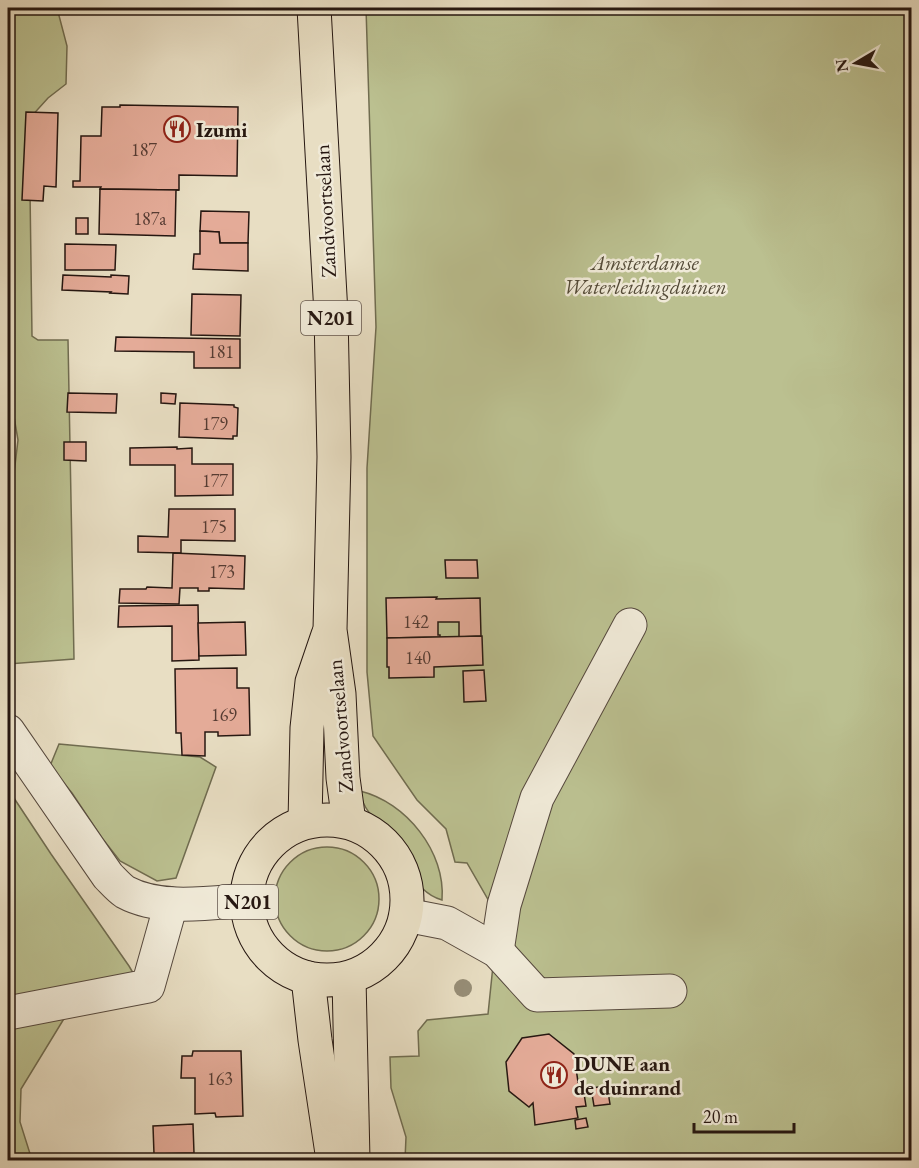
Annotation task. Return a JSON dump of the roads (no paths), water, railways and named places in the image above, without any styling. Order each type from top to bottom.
[{"type":"main road","name":"Zandvoortselaan","points":[[314,8],[331,314],[334,457],[330,630],[339,694],[343,778],[349,822]]},
{"type":"main road","name":"Zandvoortselaan","points":[[305,822],[307,738],[312,682],[330,630]]},
{"type":"main road","name":"N201","points":[[326,819],[349,822],[363,828],[381,841],[395,858],[402,872],[408,903],[403,927],[388,953],[375,965],[349,978],[336,981],[308,978],[290,972],[273,959],[251,927],[247,900],[252,871],[268,846],[295,826],[326,819]]},
{"type":"main road","points":[[308,978],[333,1161]]},
{"type":"main road","points":[[349,978],[353,1161]]},
{"type":"street","points":[[497,951],[504,905],[537,798],[630,625]]},
{"type":"street","points":[[8,731],[108,876],[123,891],[145,901],[171,904],[247,900]]},
{"type":"street","points":[[8,1013],[148,986],[171,904]]},
{"type":"street","points":[[406,915],[447,922],[497,951],[537,995],[670,991]]},
{"type":"place","name":"Izumi","points":[[177,129]]},
{"type":"place","name":"DUNE aan de duinrand","points":[[554,1075]]},
{"type":"park label","name":"Amsterdamse Waterleidingduinen","points":[[645,274]]}]
